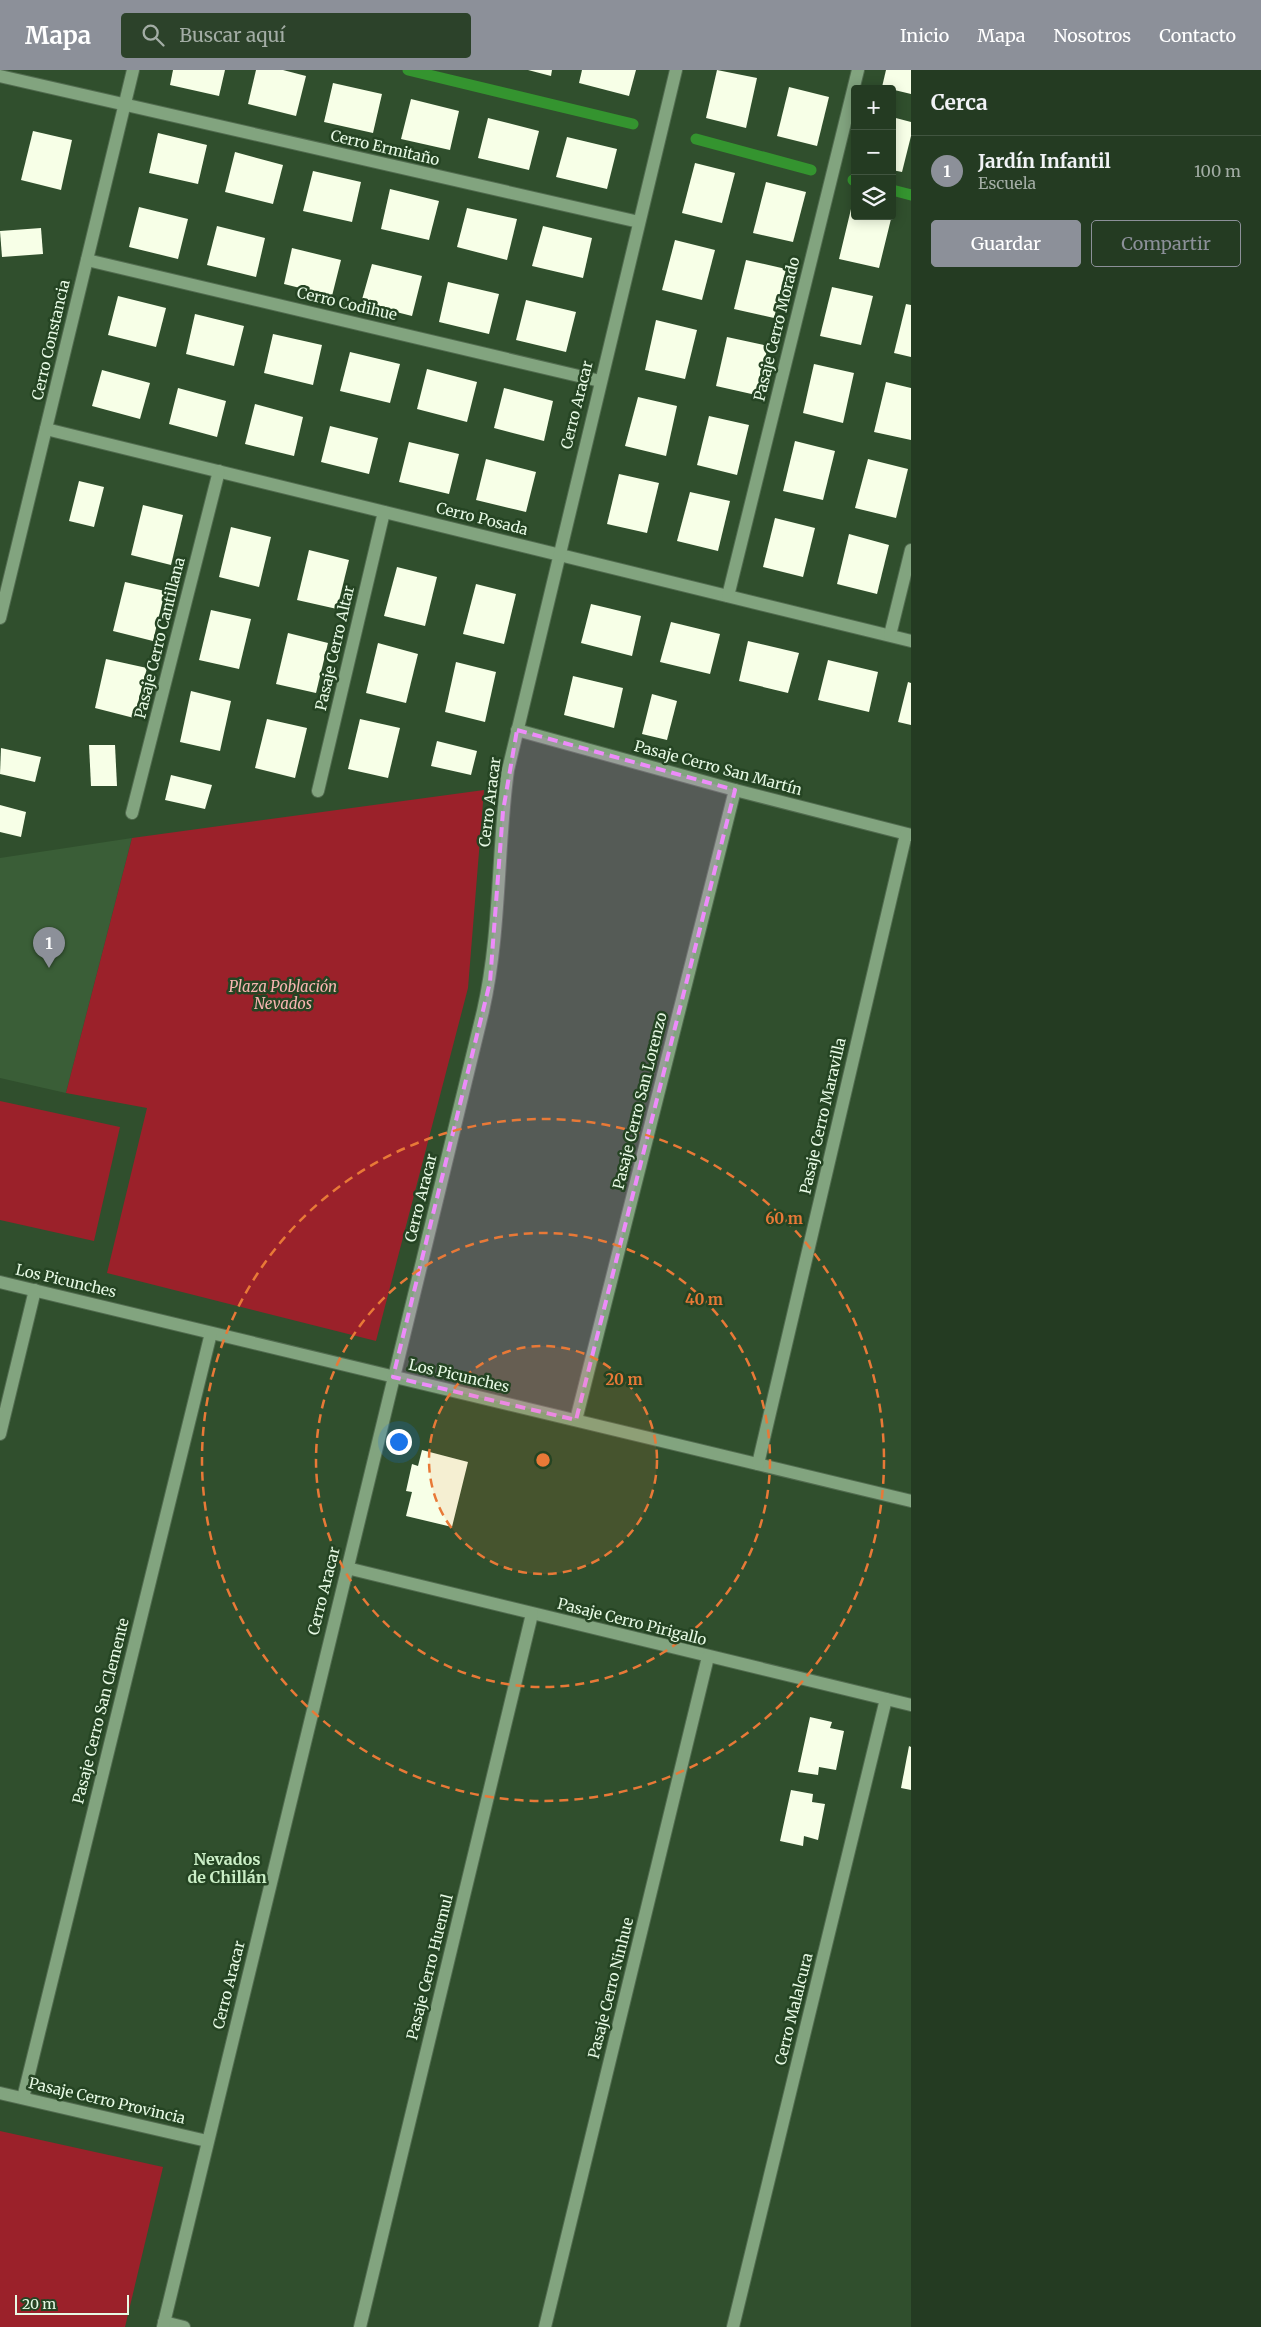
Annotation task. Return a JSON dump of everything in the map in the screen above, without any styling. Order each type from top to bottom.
[{"type":"street","name":"Cerro Constancia","points":[[0,618],[133,70]]},
{"type":"street","name":"Cerro Aracar","points":[[163,2325],[490,982],[502,811],[517,730],[676,70]]},
{"type":"street","name":"Pasaje Cerro Morado","points":[[728,596],[858,70]]},
{"type":"street","name":"Cerro Ermitaño","points":[[0,76],[124,106],[639,222]]},
{"type":"street","name":"Cerro Codihue","points":[[87,260],[600,381]]},
{"type":"street","name":"Cerro Posada","points":[[46,429],[911,640]]},
{"type":"street","name":"Pasaje Cerro Cantillana","points":[[132,813],[219,472]]},
{"type":"street","name":"Pasaje Cerro Altar","points":[[318,791],[384,512]]},
{"type":"street","points":[[890,635],[911,550]]},
{"type":"street","name":"Pasaje Cerro San Martín","points":[[517,730],[735,790],[909,835]]},
{"type":"street","name":"Pasaje Cerro San Lorenzo","points":[[576,1420],[735,790]]},
{"type":"street","name":"Pasaje Cerro Maravilla","points":[[758,1464],[909,835]]},
{"type":"street","name":"Los Picunches","points":[[0,1282],[911,1501]]},
{"type":"street","points":[[0,1434],[35,1290]]},
{"type":"street","name":"Pasaje Cerro San Clemente","points":[[23,2098],[211,1332]]},
{"type":"street","name":"Pasaje Cerro Pirigallo","points":[[347,1568],[911,1705]]},
{"type":"street","name":"Pasaje Cerro Huemul","points":[[360,2327],[532,1614]]},
{"type":"street","name":"Pasaje Cerro Ninhue","points":[[544,2327],[708,1657]]},
{"type":"street","name":"Cerro Malalcura","points":[[733,2327],[886,1699]]},
{"type":"street","name":"Pasaje Cerro Provincia","points":[[0,2092],[208,2141]]},
{"type":"street","points":[[163,2325],[184,2327]]},
{"type":"highlighted area","points":[[517,730],[735,790],[576,1420],[393,1377],[490,982],[503,811]]},
{"type":"shaded area","points":[[132,838],[66,1093],[0,1078],[0,858]]},
{"type":"green space","name":"Plaza Población Nevados","points":[[484,790],[468,988],[376,1341],[107,1273],[147,1108],[66,1093],[132,838]]},
{"type":"green space","points":[[0,1101],[120,1127],[94,1241],[0,1220]]},
{"type":"green space","points":[[0,2131],[163,2167],[125,2327],[0,2327]]},
{"type":"building","points":[[173,70],[225,70],[219,96],[170,85]]},
{"type":"building","points":[[256,70],[283,70],[306,76],[296,116],[248,104]]},
{"type":"building","points":[[528,70],[552,70],[551,76]]},
{"type":"building","points":[[582,70],[636,70],[629,96],[579,83]]},
{"type":"building","points":[[717,70],[757,78],[746,128],[706,118]]},
{"type":"building","points":[[886,70],[911,70],[911,94],[896,90],[896,85],[882,85]]},
{"type":"building","points":[[333,83],[382,94],[373,133],[324,122]]},
{"type":"building","points":[[789,87],[829,97],[817,146],[777,136]]},
{"type":"building","points":[[411,99],[459,111],[450,150],[401,139]]},
{"type":"building","points":[[488,118],[539,131],[529,170],[478,158]]},
{"type":"building","points":[[896,118],[911,122],[911,136],[902,172],[896,171]]},
{"type":"building","points":[[33,131],[72,140],[61,190],[21,180]]},
{"type":"building","points":[[158,133],[207,145],[198,184],[149,173]]},
{"type":"building","points":[[567,137],[617,149],[607,189],[556,177]]},
{"type":"building","points":[[235,152],[283,165],[273,204],[225,192]]},
{"type":"building","points":[[695,163],[735,173],[722,223],[682,213]]},
{"type":"building","points":[[313,171],[361,182],[352,222],[303,211]]},
{"type":"building","points":[[766,182],[806,192],[793,242],[753,233]]},
{"type":"building","points":[[390,189],[439,201],[429,240],[381,229]]},
{"type":"building","points":[[139,207],[188,219],[178,259],[129,247]]},
{"type":"building","points":[[467,208],[517,219],[507,260],[457,247]]},
{"type":"building","points":[[851,209],[851,220],[891,220],[879,268],[839,259]]},
{"type":"building","points":[[217,226],[265,238],[256,277],[207,265]]},
{"type":"building","points":[[543,226],[592,238],[583,278],[532,266]]},
{"type":"building","points":[[41,228],[43,254],[2,257],[0,231]]},
{"type":"building","points":[[675,240],[715,250],[702,300],[662,290]]},
{"type":"building","points":[[292,248],[341,260],[332,296],[284,284]]},
{"type":"building","points":[[746,260],[786,269],[774,318],[734,309]]},
{"type":"building","points":[[372,264],[422,276],[412,316],[361,303]]},
{"type":"building","points":[[448,282],[499,294],[489,334],[439,322]]},
{"type":"building","points":[[832,287],[873,296],[861,345],[820,336]]},
{"type":"building","points":[[118,296],[166,308],[156,347],[108,335]]},
{"type":"building","points":[[526,300],[576,312],[566,352],[516,340]]},
{"type":"building","points":[[906,304],[911,305],[911,357],[894,353]]},
{"type":"building","points":[[195,314],[244,326],[234,366],[186,354]]},
{"type":"building","points":[[656,320],[697,330],[685,379],[645,370]]},
{"type":"building","points":[[273,334],[322,345],[313,385],[264,373]]},
{"type":"building","points":[[727,337],[768,346],[756,395],[716,386]]},
{"type":"building","points":[[350,352],[400,364],[390,403],[340,391]]},
{"type":"building","points":[[814,364],[854,373],[843,423],[803,413]]},
{"type":"building","points":[[427,369],[477,382],[467,422],[417,409]]},
{"type":"building","points":[[102,370],[150,383],[140,419],[92,406]]},
{"type":"building","points":[[886,382],[911,388],[911,440],[874,432]]},
{"type":"building","points":[[178,388],[226,401],[217,437],[169,424]]},
{"type":"building","points":[[504,388],[553,401],[544,441],[494,428]]},
{"type":"building","points":[[638,397],[677,406],[666,456],[625,446]]},
{"type":"building","points":[[255,404],[303,417],[294,456],[245,444]]},
{"type":"building","points":[[709,416],[749,425],[737,475],[697,465]]},
{"type":"building","points":[[330,426],[378,438],[369,474],[321,462]]},
{"type":"building","points":[[795,441],[835,451],[823,500],[783,491]]},
{"type":"building","points":[[409,442],[459,454],[449,494],[399,482]]},
{"type":"building","points":[[486,459],[536,472],[526,512],[476,500]]},
{"type":"building","points":[[868,459],[908,469],[896,518],[855,508]]},
{"type":"building","points":[[619,474],[659,483],[647,533],[607,524]]},
{"type":"building","points":[[79,481],[104,487],[94,527],[69,521]]},
{"type":"building","points":[[690,492],[730,501],[718,551],[677,541]]},
{"type":"building","points":[[143,505],[183,515],[171,565],[131,555]]},
{"type":"building","points":[[775,518],[815,528],[803,577],[763,567]]},
{"type":"building","points":[[231,527],[271,537],[259,587],[219,577]]},
{"type":"building","points":[[849,534],[889,545],[877,594],[837,584]]},
{"type":"building","points":[[309,550],[349,560],[337,609],[297,600]]},
{"type":"building","points":[[397,567],[437,577],[425,626],[384,616]]},
{"type":"building","points":[[125,582],[165,591],[153,641],[113,631]]},
{"type":"building","points":[[476,584],[516,594],[504,644],[463,634]]},
{"type":"building","points":[[591,604],[641,616],[632,656],[581,643]]},
{"type":"building","points":[[211,610],[251,619],[239,669],[199,660]]},
{"type":"building","points":[[671,622],[720,634],[710,674],[660,662]]},
{"type":"building","points":[[288,633],[328,643],[316,693],[276,684]]},
{"type":"building","points":[[748,641],[799,653],[788,693],[739,681]]},
{"type":"building","points":[[378,643],[418,654],[406,703],[366,693]]},
{"type":"building","points":[[106,659],[147,668],[134,718],[95,708]]},
{"type":"building","points":[[828,660],[878,672],[869,712],[818,700]]},
{"type":"building","points":[[456,662],[496,672],[485,722],[445,712]]},
{"type":"building","points":[[573,676],[623,688],[614,728],[564,715]]},
{"type":"building","points":[[908,682],[911,683],[911,725],[898,722]]},
{"type":"building","points":[[191,691],[231,701],[220,751],[180,742]]},
{"type":"building","points":[[652,694],[677,701],[667,740],[642,734]]},
{"type":"building","points":[[267,719],[307,728],[295,778],[255,768]]},
{"type":"building","points":[[360,719],[400,728],[388,778],[348,769]]},
{"type":"building","points":[[437,741],[477,751],[471,775],[431,766]]},
{"type":"building","points":[[89,745],[115,745],[117,786],[91,786]]},
{"type":"building","points":[[1,748],[41,757],[35,782],[0,774]]},
{"type":"building","points":[[171,775],[212,785],[205,809],[165,800]]},
{"type":"building","points":[[0,805],[26,812],[21,837],[0,832]]},
{"type":"building","points":[[422,1450],[468,1462],[452,1527],[406,1516],[412,1492],[406,1491],[412,1464],[418,1466]]},
{"type":"building","points":[[810,1717],[832,1722],[830,1728],[844,1731],[836,1770],[819,1767],[818,1775],[798,1772]]},
{"type":"building","points":[[909,1746],[911,1747],[911,1790],[901,1788]]},
{"type":"building","points":[[791,1790],[813,1794],[812,1802],[825,1804],[818,1840],[804,1836],[803,1846],[780,1841]]},
{"type":"waterway","points":[[408,70],[633,124]]},
{"type":"waterway","points":[[696,139],[811,170]]},
{"type":"waterway","points":[[896,191],[911,195]]},
{"type":"place","name":"Jardín Infantil","points":[[49,968]]},
{"type":"district","name":"Nevados de Chillán","points":[[227,1868]]}]
